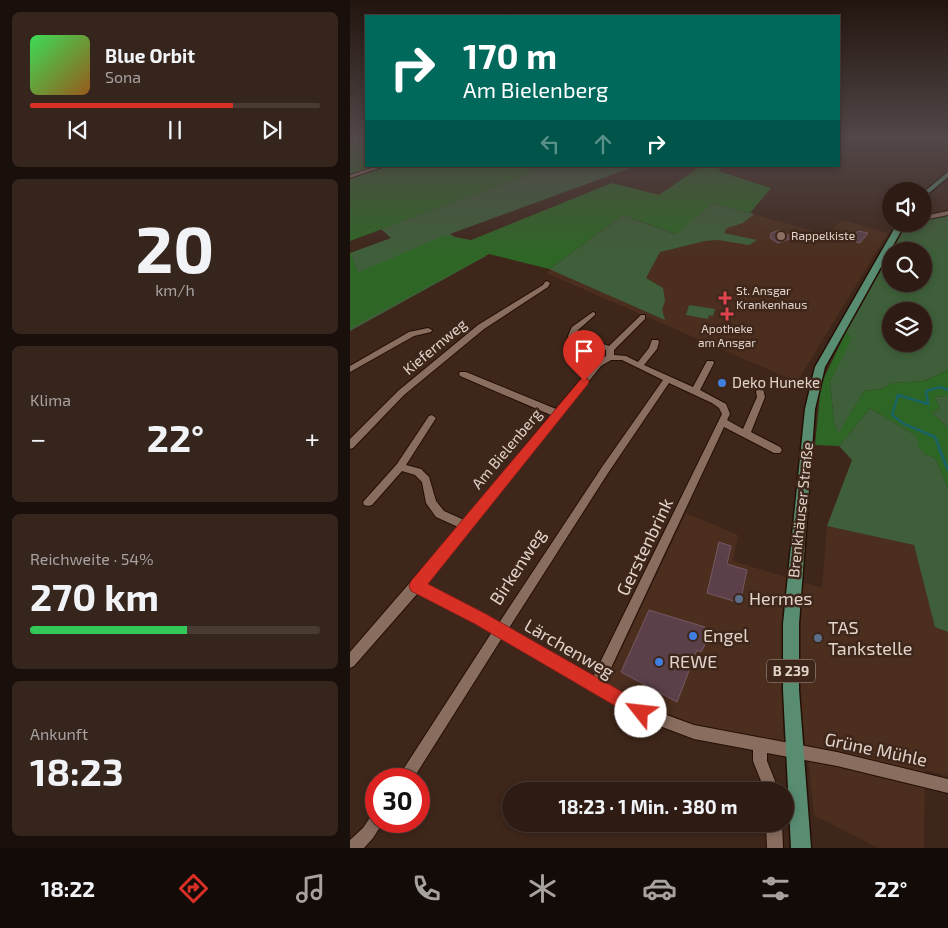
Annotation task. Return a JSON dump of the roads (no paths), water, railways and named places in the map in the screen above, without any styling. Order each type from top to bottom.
[{"type":"main road","points":[[932,188],[945,177]]},
{"type":"main road","name":"Brenkhäuser Straße","points":[[801,848],[791,690],[791,624],[794,572],[814,385],[820,367],[833,342],[897,232]]},
{"type":"street","points":[[932,216],[948,213]]},
{"type":"street","name":"Kiefernweg","points":[[350,445],[401,393],[481,327],[546,286],[547,283]]},
{"type":"street","points":[[593,314],[575,329],[572,336],[696,390],[723,406],[726,414],[723,422],[777,450]]},
{"type":"street","name":"Am Bielenberg","points":[[350,662],[416,586],[464,525],[598,364],[643,317]]},
{"type":"street","points":[[350,369],[412,334],[428,330]]},
{"type":"street","points":[[640,364],[653,349],[655,342]]},
{"type":"street","points":[[696,390],[710,363]]},
{"type":"street","points":[[463,374],[548,408],[557,414]]},
{"type":"street","name":"Birkenweg","points":[[411,768],[668,378]]},
{"type":"street","points":[[746,433],[761,397],[760,391]]},
{"type":"street","points":[[368,502],[400,467],[432,418]]},
{"type":"street","name":"Gerstenbrink","points":[[596,686],[723,422]]},
{"type":"street","points":[[400,467],[418,472],[426,480],[431,503],[440,514],[464,525]]},
{"type":"street","name":"Lärchenweg","points":[[416,586],[480,619],[641,712],[694,732],[795,751]]},
{"type":"street","points":[[760,745],[760,761],[768,782]]},
{"type":"street","name":"Grüne Mühle","points":[[795,751],[894,772],[948,786]]},
{"type":"street","points":[[774,832],[774,848]]},
{"type":"street","points":[[353,848],[368,833]]},
{"type":"waterway","points":[[940,449],[935,437],[904,424],[892,415],[898,395],[928,404],[926,391],[940,387],[948,390]]},
{"type":"waterway","points":[[939,448],[948,470]]},
{"type":"place","name":"Rappelkiste","points":[[781,236]]},
{"type":"place","name":"St. Ansgar Krankenhaus","points":[[725,298]]},
{"type":"place","name":"Apotheke am Ansgar","points":[[727,314]]},
{"type":"place","name":"Deko Huneke","points":[[722,383]]},
{"type":"place","name":"Hermes","points":[[739,599]]},
{"type":"place","name":"Engel","points":[[693,636]]},
{"type":"place","name":"TAS Tankstelle","points":[[818,638]]},
{"type":"place","name":"REWE","points":[[659,662]]}]
